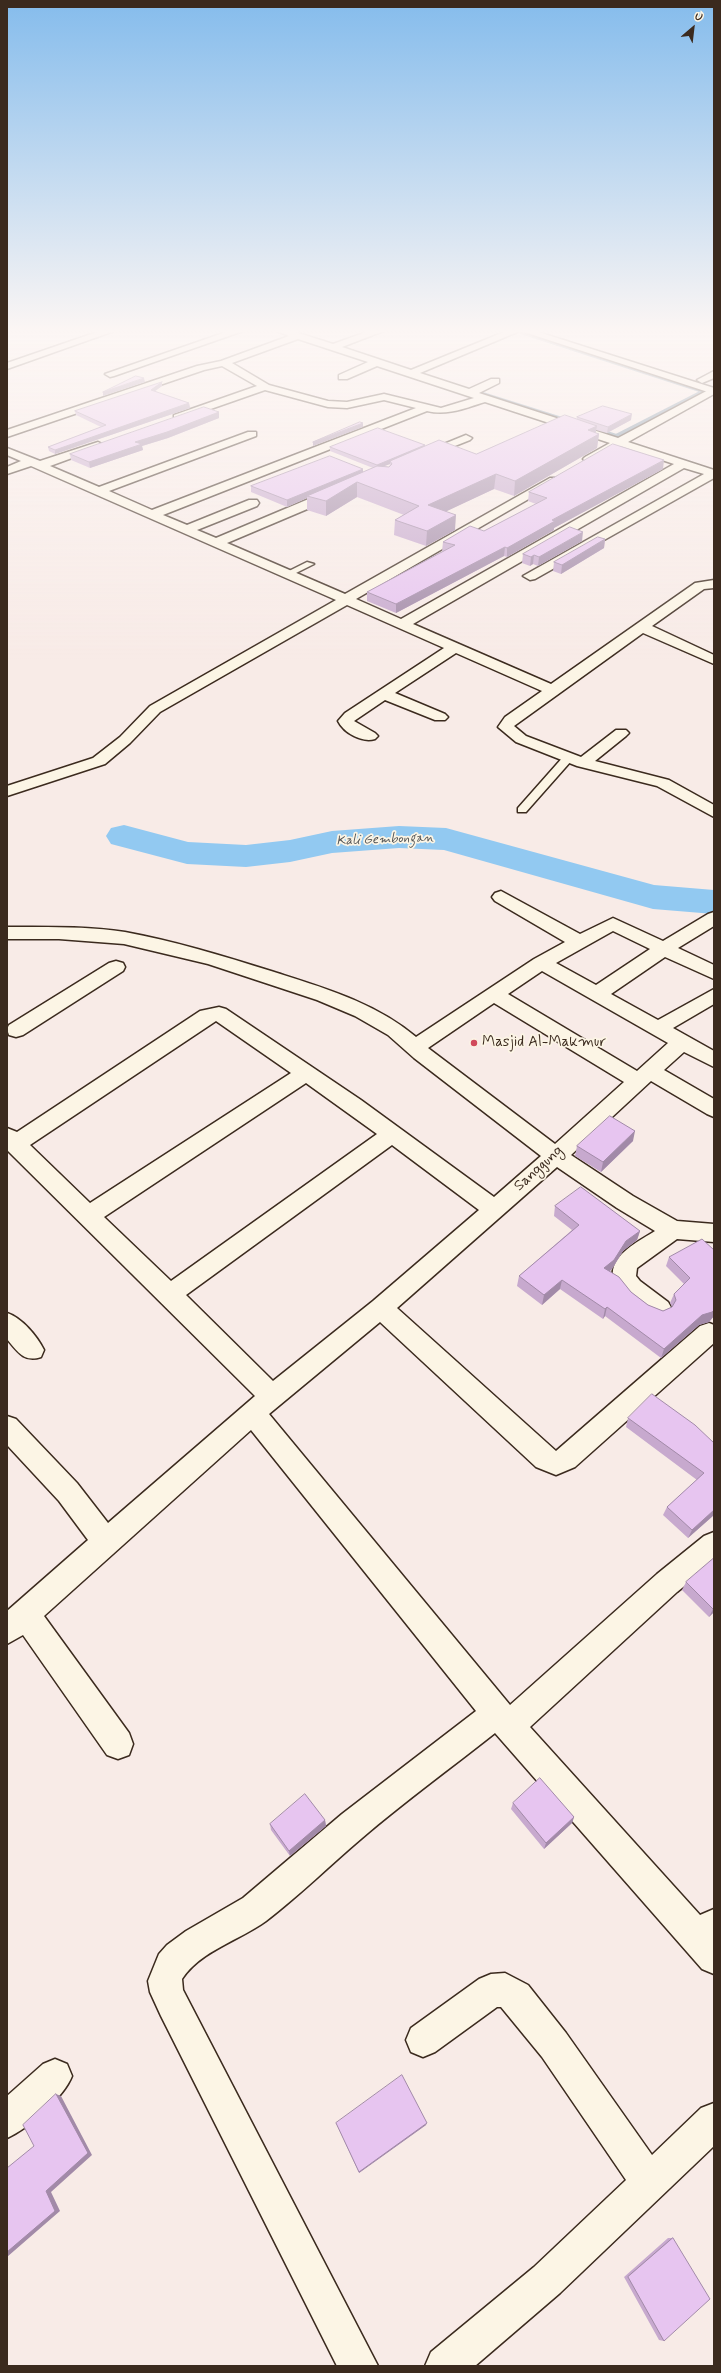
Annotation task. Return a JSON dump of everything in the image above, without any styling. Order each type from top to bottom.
[{"type":"main road","points":[[7,471],[109,441]]},
{"type":"main road","points":[[99,491],[234,441]]},
{"type":"main road","points":[[151,515],[338,441]]},
{"type":"main road","points":[[410,461],[459,441]]},
{"type":"main road","points":[[615,441],[713,474]]},
{"type":"main road","points":[[578,466],[619,442]]},
{"type":"main road","points":[[314,450],[335,458]]},
{"type":"main road","points":[[7,451],[553,690]]},
{"type":"main road","points":[[402,624],[683,464]]},
{"type":"main road","points":[[7,791],[99,761],[125,740],[144,717],[155,709],[564,474]]},
{"type":"main road","points":[[530,576],[713,474]]},
{"type":"main road","points":[[215,543],[346,487]]},
{"type":"main road","points":[[185,530],[253,503]]},
{"type":"main road","points":[[714,584],[700,586],[510,720],[506,727],[521,739],[568,758],[583,763],[657,780],[714,812]]},
{"type":"main road","points":[[642,627],[714,660]]},
{"type":"main road","points":[[370,736],[347,725],[346,721],[455,647]]},
{"type":"main road","points":[[384,694],[440,717]]},
{"type":"main road","points":[[583,763],[620,733]]},
{"type":"main road","points":[[501,897],[579,942]]},
{"type":"main road","points":[[598,993],[665,948],[714,918]]},
{"type":"main road","points":[[415,1047],[541,963],[614,923],[714,973]]},
{"type":"main road","points":[[7,933],[59,933],[124,938],[212,959],[324,995],[362,1011],[395,1030],[555,1155],[625,1202],[673,1230],[714,1233]]},
{"type":"main road","points":[[541,963],[598,993],[714,1060]]},
{"type":"main road","points":[[10,1030],[116,967]]},
{"type":"main road","points":[[493,994],[644,1076],[714,1109]]},
{"type":"main road","points":[[659,1028],[714,995]]},
{"type":"main road","points":[[495,1210],[307,1072],[222,1016],[215,1013],[11,1140],[256,1379],[262,1405],[502,1720],[709,1940]]},
{"type":"main road","name":"Sanggung","points":[[16,1623],[262,1405],[381,1308],[495,1210],[682,1042]]},
{"type":"main road","points":[[89,1215],[307,1072]]},
{"type":"main road","points":[[170,1294],[392,1134]]},
{"type":"main road","points":[[660,1309],[631,1288],[624,1278],[624,1270],[629,1261],[673,1230]]},
{"type":"main road","points":[[381,1308],[545,1458],[556,1463],[566,1459],[709,1333]]},
{"type":"main road","points":[[7,1323],[32,1350]]},
{"type":"main road","points":[[7,1427],[68,1492],[107,1542]]},
{"type":"main road","points":[[358,2366],[181,2020],[165,1984],[166,1976],[171,1966],[192,1946],[228,1928],[247,1915],[354,1825],[502,1720],[667,1583],[714,1546]]},
{"type":"main road","points":[[16,1623],[118,1744]]},
{"type":"main road","points":[[423,2040],[491,1991],[501,1988],[511,1993],[554,2045],[649,2182]]},
{"type":"main road","points":[[7,2120],[56,2076]]},
{"type":"main road","points":[[445,2366],[547,2280],[714,2122]]},
{"type":"lane","points":[[287,574],[310,564]]},
{"type":"lane","points":[[522,810],[568,758]]},
{"type":"building","points":[[65,441],[81,441],[55,450],[48,447]]},
{"type":"building","points":[[108,441],[139,441],[135,442],[142,444],[89,462],[70,454]]},
{"type":"building","points":[[346,441],[413,441],[425,445],[377,465],[330,447]]},
{"type":"building","points":[[437,441],[476,454],[506,441],[587,441],[515,481],[496,474],[428,505],[456,515],[427,531],[395,520],[419,506],[357,482],[326,501],[307,496],[377,466],[389,467],[392,464],[390,461]]},
{"type":"building","points":[[613,444],[664,460],[552,520],[555,521],[507,548],[505,547],[396,604],[367,592],[455,545],[443,542],[470,526],[484,531],[547,498],[529,492]]},
{"type":"building","points":[[330,456],[363,469],[287,500],[251,486]]},
{"type":"building","points":[[570,527],[583,532],[539,557],[534,555],[531,557],[523,554]]},
{"type":"building","points":[[598,537],[605,539],[562,565],[554,562]]},
{"type":"building","points":[[610,1116],[635,1131],[603,1162],[577,1146]]},
{"type":"building","points":[[581,1187],[640,1231],[626,1241],[614,1260],[604,1268],[619,1277],[631,1292],[648,1305],[663,1311],[672,1307],[676,1300],[674,1294],[690,1278],[669,1257],[702,1239],[714,1250],[714,1310],[702,1315],[664,1349],[607,1307],[605,1309],[562,1280],[544,1295],[519,1276],[579,1225],[555,1206]]},
{"type":"building","points":[[652,1394],[695,1425],[714,1443],[714,1510],[692,1530],[667,1507],[704,1473],[628,1418]]},
{"type":"building","points":[[714,1558],[714,1608],[713,1609],[686,1582]]},
{"type":"building","points":[[540,1778],[574,1817],[546,1843],[513,1803]]},
{"type":"building","points":[[305,1794],[325,1820],[289,1851],[270,1824]]},
{"type":"building","points":[[402,2075],[427,2123],[359,2172],[336,2123]]},
{"type":"building","points":[[56,2094],[88,2153],[46,2191],[55,2211],[7,2252],[7,2168],[34,2146],[23,2125]]},
{"type":"building","points":[[673,2238],[710,2299],[664,2341],[628,2277]]},
{"type":"waterway","name":"Kali Gembongan","points":[[124,836],[187,853],[246,856],[290,851],[332,842],[399,837],[446,839],[653,897],[714,902]]},
{"type":"place","name":"Masjid Al-Makmur","points":[[474,1043]]}]
